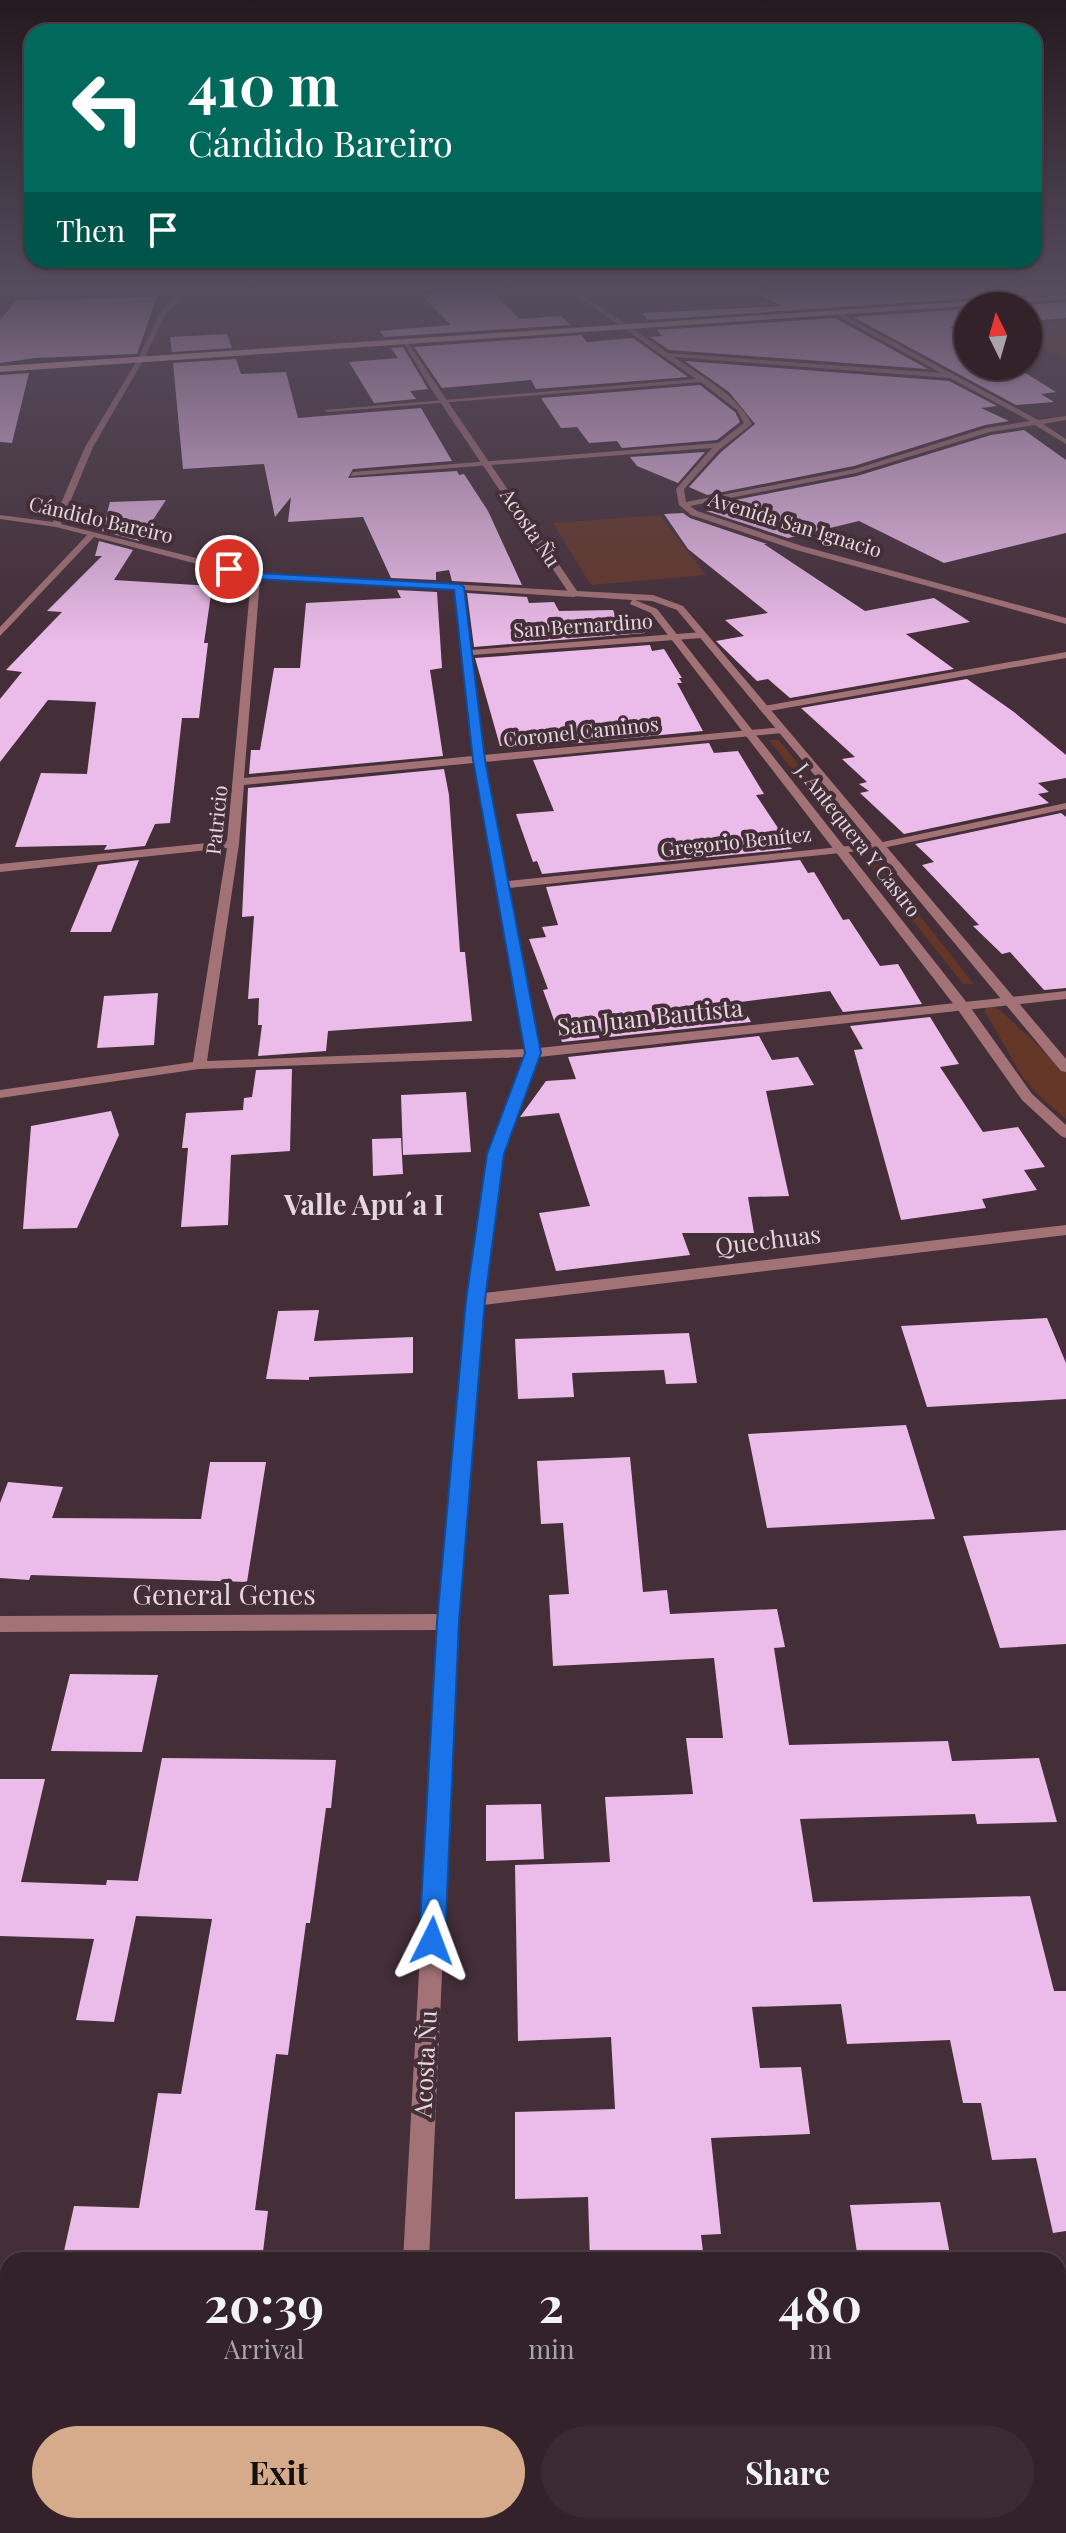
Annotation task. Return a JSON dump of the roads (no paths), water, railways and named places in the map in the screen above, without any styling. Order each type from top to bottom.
[{"type":"street","points":[[56,525],[89,447],[113,407]]},
{"type":"street","points":[[328,410],[364,407]]},
{"type":"street","name":"Acosta Ñu","points":[[449,407],[574,594]]},
{"type":"street","name":"Avenida San Ignacio","points":[[738,407],[748,424],[721,445],[680,489],[679,497],[683,505],[708,519],[799,548],[1066,621]]},
{"type":"street","points":[[1009,407],[1066,442]]},
{"type":"street","points":[[683,505],[885,465],[989,430],[1066,418]]},
{"type":"street","points":[[353,474],[721,445]]},
{"type":"street","name":"Cándido Bareiro","points":[[0,517],[56,525],[256,576],[574,594]]},
{"type":"street","points":[[0,633],[92,535]]},
{"type":"street","name":"Patricio","points":[[199,1065],[233,844],[256,576]]},
{"type":"street","points":[[459,587],[479,760],[533,1053]]},
{"type":"street","name":"J. Antequera Y Castro","points":[[574,594],[631,595],[668,602],[680,608],[1066,1068]]},
{"type":"street","name":"J. Antequera Y Castro","points":[[604,595],[649,607],[963,1007],[1027,1097],[1066,1133]]},
{"type":"street","name":"San Bernardino","points":[[466,653],[702,635]]},
{"type":"street","points":[[764,709],[1066,655]]},
{"type":"street","name":"Coronel Caminos","points":[[239,782],[782,730]]},
{"type":"street","name":"Gregorio Benítez","points":[[502,885],[878,846],[1066,806]]},
{"type":"street","points":[[0,868],[233,844]]},
{"type":"street","name":"San Juan Bautista","points":[[0,1094],[199,1065],[533,1053],[1066,995]]},
{"type":"street","name":"Acosta Ñu","points":[[416,2252],[448,1622],[475,1300],[495,1154],[533,1053]]},
{"type":"street","name":"Quechuas","points":[[475,1300],[1066,1230]]},
{"type":"street","name":"General Genes","points":[[0,1624],[448,1622]]},
{"type":"district","name":"Valle Apu´a I","points":[[364,1205]]}]
